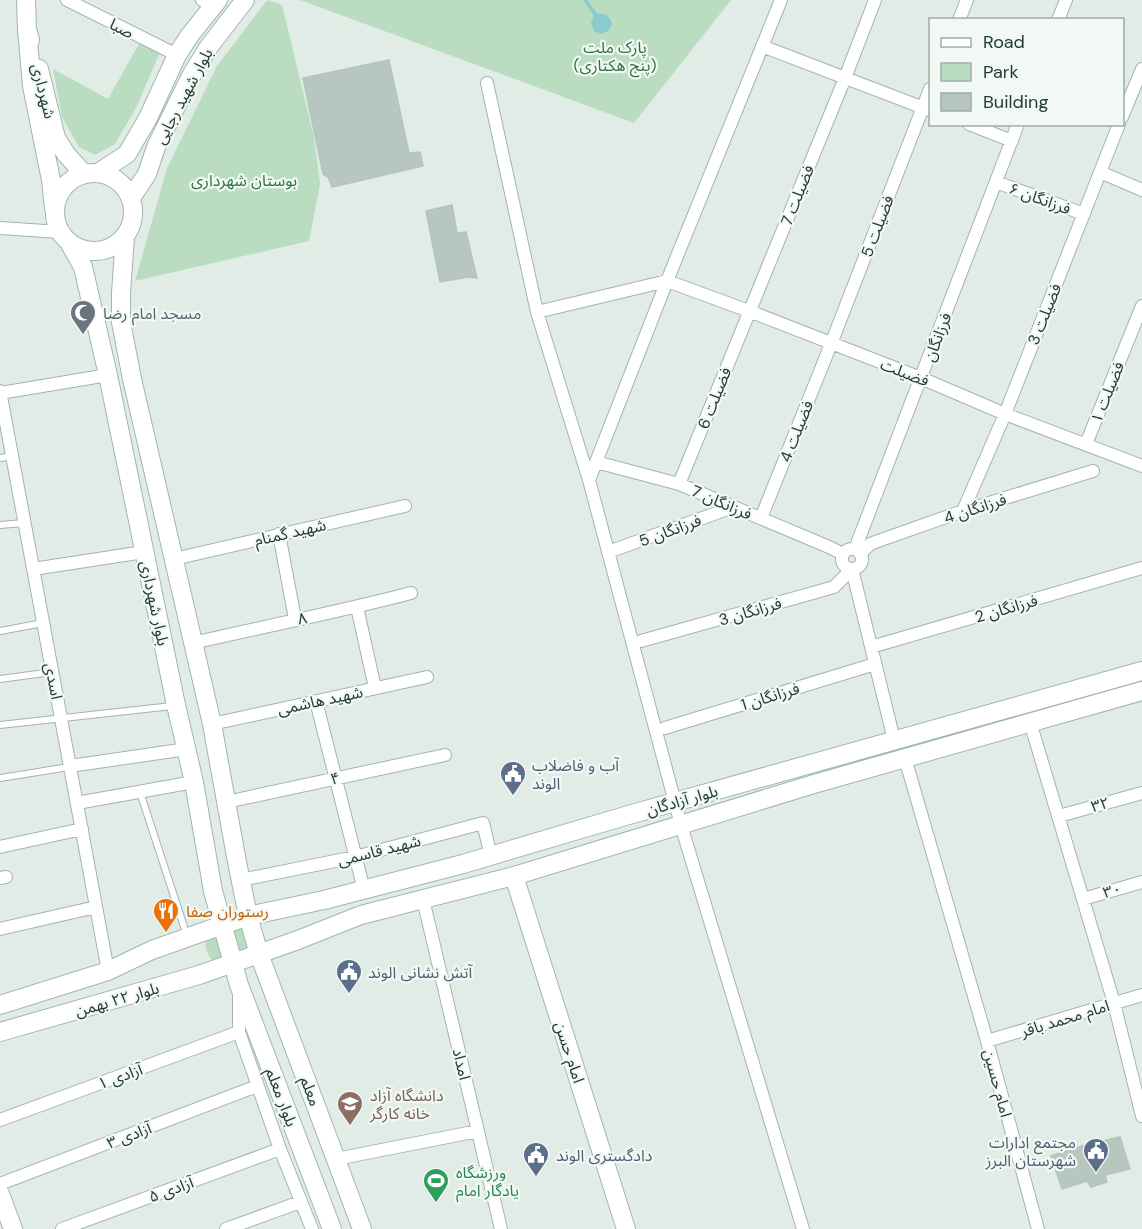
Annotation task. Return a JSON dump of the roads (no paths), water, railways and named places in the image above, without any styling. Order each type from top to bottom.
[{"type":"street","name":"شهرداری","points":[[26,0],[27,29],[44,85],[56,138],[91,174]]},
{"type":"street","name":"صبا","points":[[67,0],[177,55]]},
{"type":"street","name":"بلوار شهید رجایی","points":[[131,198],[147,174],[156,147],[191,76],[208,48],[245,0]]},
{"type":"street","points":[[589,480],[781,0]]},
{"type":"street","name":"فضیلت 7","points":[[749,311],[874,0]]},
{"type":"street","points":[[960,18],[967,0]]},
{"type":"street","points":[[1059,18],[1066,0]]},
{"type":"street","name":"بلوار شهید رجایی","points":[[62,231],[56,204],[62,191],[71,181],[91,174],[128,154],[148,118],[177,55],[211,2]]},
{"type":"street","points":[[27,29],[32,86],[62,231],[81,249],[93,252],[105,250],[125,236]]},
{"type":"street","points":[[762,46],[927,109]]},
{"type":"street","points":[[1124,112],[1142,69]]},
{"type":"street","points":[[487,83],[537,312],[589,480],[681,825],[803,1229]]},
{"type":"street","name":"فضیلت 5","points":[[831,344],[927,109]]},
{"type":"street","points":[[974,126],[1012,141]]},
{"type":"street","name":"فرزانگان","points":[[853,552],[1017,126]]},
{"type":"street","name":"فضیلت 3","points":[[963,512],[1005,414],[1118,126]]},
{"type":"street","points":[[1100,172],[1142,190]]},
{"type":"street","points":[[91,174],[112,177],[124,186],[131,198]]},
{"type":"street","name":"فرزانگان ۶","points":[[996,182],[1084,214]]},
{"type":"street","name":"بلوار شهرداری","points":[[131,198],[134,211],[132,225],[125,236],[120,293],[121,322],[132,379],[212,724],[241,880],[259,954]]},
{"type":"street","points":[[0,228],[62,231]]},
{"type":"street","name":"بلوار شهرداری","points":[[62,231],[83,267],[194,782],[213,891],[232,964]]},
{"type":"street","points":[[537,312],[667,281]]},
{"type":"street","name":"فضیلت","points":[[667,281],[749,311],[921,378],[1005,414],[1142,466]]},
{"type":"street","name":"فضیلت ۱","points":[[1086,444],[1142,306]]},
{"type":"street","name":"فضیلت 6","points":[[679,484],[749,311]]},
{"type":"street","name":"فضیلت 4","points":[[761,518],[831,344]]},
{"type":"street","points":[[0,392],[108,375]]},
{"type":"street","name":"اسدی","points":[[0,392],[6,457],[24,523],[108,971]]},
{"type":"street","name":"فرزانگان 7","points":[[597,462],[679,484],[829,547],[853,552]]},
{"type":"street","name":"فرزانگان 4","points":[[853,552],[963,512],[1093,471]]},
{"type":"street","name":"شهید گمنام","points":[[174,559],[405,506]]},
{"type":"street","name":"فرزانگان 5","points":[[608,552],[733,507]]},
{"type":"street","points":[[279,534],[295,619]]},
{"type":"street","points":[[33,569],[144,552]]},
{"type":"street","points":[[853,552],[861,560],[858,566],[852,569],[845,567],[842,561],[853,552]]},
{"type":"street","name":"فرزانگان 2","points":[[871,647],[1142,568]]},
{"type":"street","points":[[852,569],[894,740]]},
{"type":"street","name":"فرزانگان 3","points":[[641,641],[834,587],[852,569]]},
{"type":"street","name":"۸","points":[[194,643],[411,593]]},
{"type":"street","points":[[357,607],[375,688]]},
{"type":"street","name":"فرزانگان 1","points":[[665,728],[875,664]]},
{"type":"street","name":"بلوار آزادگان","points":[[222,926],[249,916],[364,890],[1142,671]]},
{"type":"street","name":"شهید هاشمی","points":[[212,724],[427,677]]},
{"type":"street","name":"بلوار آزادگان","points":[[232,964],[361,915],[514,876],[905,758],[1142,691]]},
{"type":"street","points":[[316,701],[364,890]]},
{"type":"street","points":[[1030,722],[1114,1003],[1139,1094],[1142,1116]]},
{"type":"street","points":[[70,766],[187,749]]},
{"type":"street","name":"۴","points":[[226,802],[445,754]]},
{"type":"street","name":"امام حسین","points":[[905,758],[987,1041],[1038,1229]]},
{"type":"street","points":[[77,802],[194,782]]},
{"type":"street","name":"۳۲","points":[[1059,816],[1142,793]]},
{"type":"street","name":"شهید قاسمی","points":[[241,880],[355,857],[483,824],[490,855]]},
{"type":"street","points":[[0,847],[82,829]]},
{"type":"street","name":"امام حسن","points":[[514,876],[626,1229]]},
{"type":"street","name":"۳۰","points":[[1083,899],[1142,882]]},
{"type":"street","name":"امداد","points":[[423,899],[501,1229]]},
{"type":"street","points":[[0,928],[96,907]]},
{"type":"street","name":"بلوار ۲۲ بهمن","points":[[0,1005],[108,971],[152,950],[222,926]]},
{"type":"street","name":"معلم","points":[[259,954],[362,1229]]},
{"type":"street","name":"بلوار ۲۲ بهمن","points":[[0,1032],[232,964]]},
{"type":"street","name":"بلوار معلم","points":[[232,964],[332,1229]]},
{"type":"street","points":[[239,985],[239,1032],[280,1149],[312,1229]]},
{"type":"street","name":"امام محمد باقر","points":[[987,1041],[1142,995]]},
{"type":"street","name":"آزادی ۱","points":[[0,1120],[239,1032]]},
{"type":"street","name":"آزادی ۳","points":[[0,1184],[257,1086]]},
{"type":"street","points":[[336,1159],[478,1131]]},
{"type":"street","name":"آزادی ۵","points":[[62,1229],[280,1149]]},
{"type":"street","points":[[0,1194],[13,1229]]},
{"type":"street","points":[[226,1229],[300,1202]]},
{"type":"lane","points":[[0,525],[24,523]]},
{"type":"lane","points":[[0,631],[43,622]]},
{"type":"lane","points":[[0,679],[52,672]]},
{"type":"lane","points":[[0,725],[176,705]]},
{"type":"lane","points":[[0,778],[70,766]]},
{"type":"lane","points":[[140,791],[188,938]]},
{"type":"water","points":[[583,0],[587,0],[598,14],[609,17],[612,24],[608,31],[601,34],[594,31],[591,23],[594,16]]},
{"type":"place","name":"مسجد امام رضا","points":[[83,336]]},
{"type":"place","name":"آب و فاضلاب الوند","points":[[513,797]]},
{"type":"place","name":"رستوران صفا","points":[[166,934]]},
{"type":"place","name":"آتش نشانی الوند","points":[[349,995]]},
{"type":"place","name":"دانشگاه آزاد خانه کارگر","points":[[350,1127]]},
{"type":"place","name":"مجتمع ادارات شهرستان البرز","points":[[1096,1174]]},
{"type":"place","name":"دادگستری الوند","points":[[536,1178]]},
{"type":"place","name":"ورزشگاه یادگار امام","points":[[436,1204]]},
{"type":"park label","name":"پارک ملت (پنج هکتاری)","points":[[615,56]]},
{"type":"park label","name":"بوستان شهرداری","points":[[244,180]]}]
